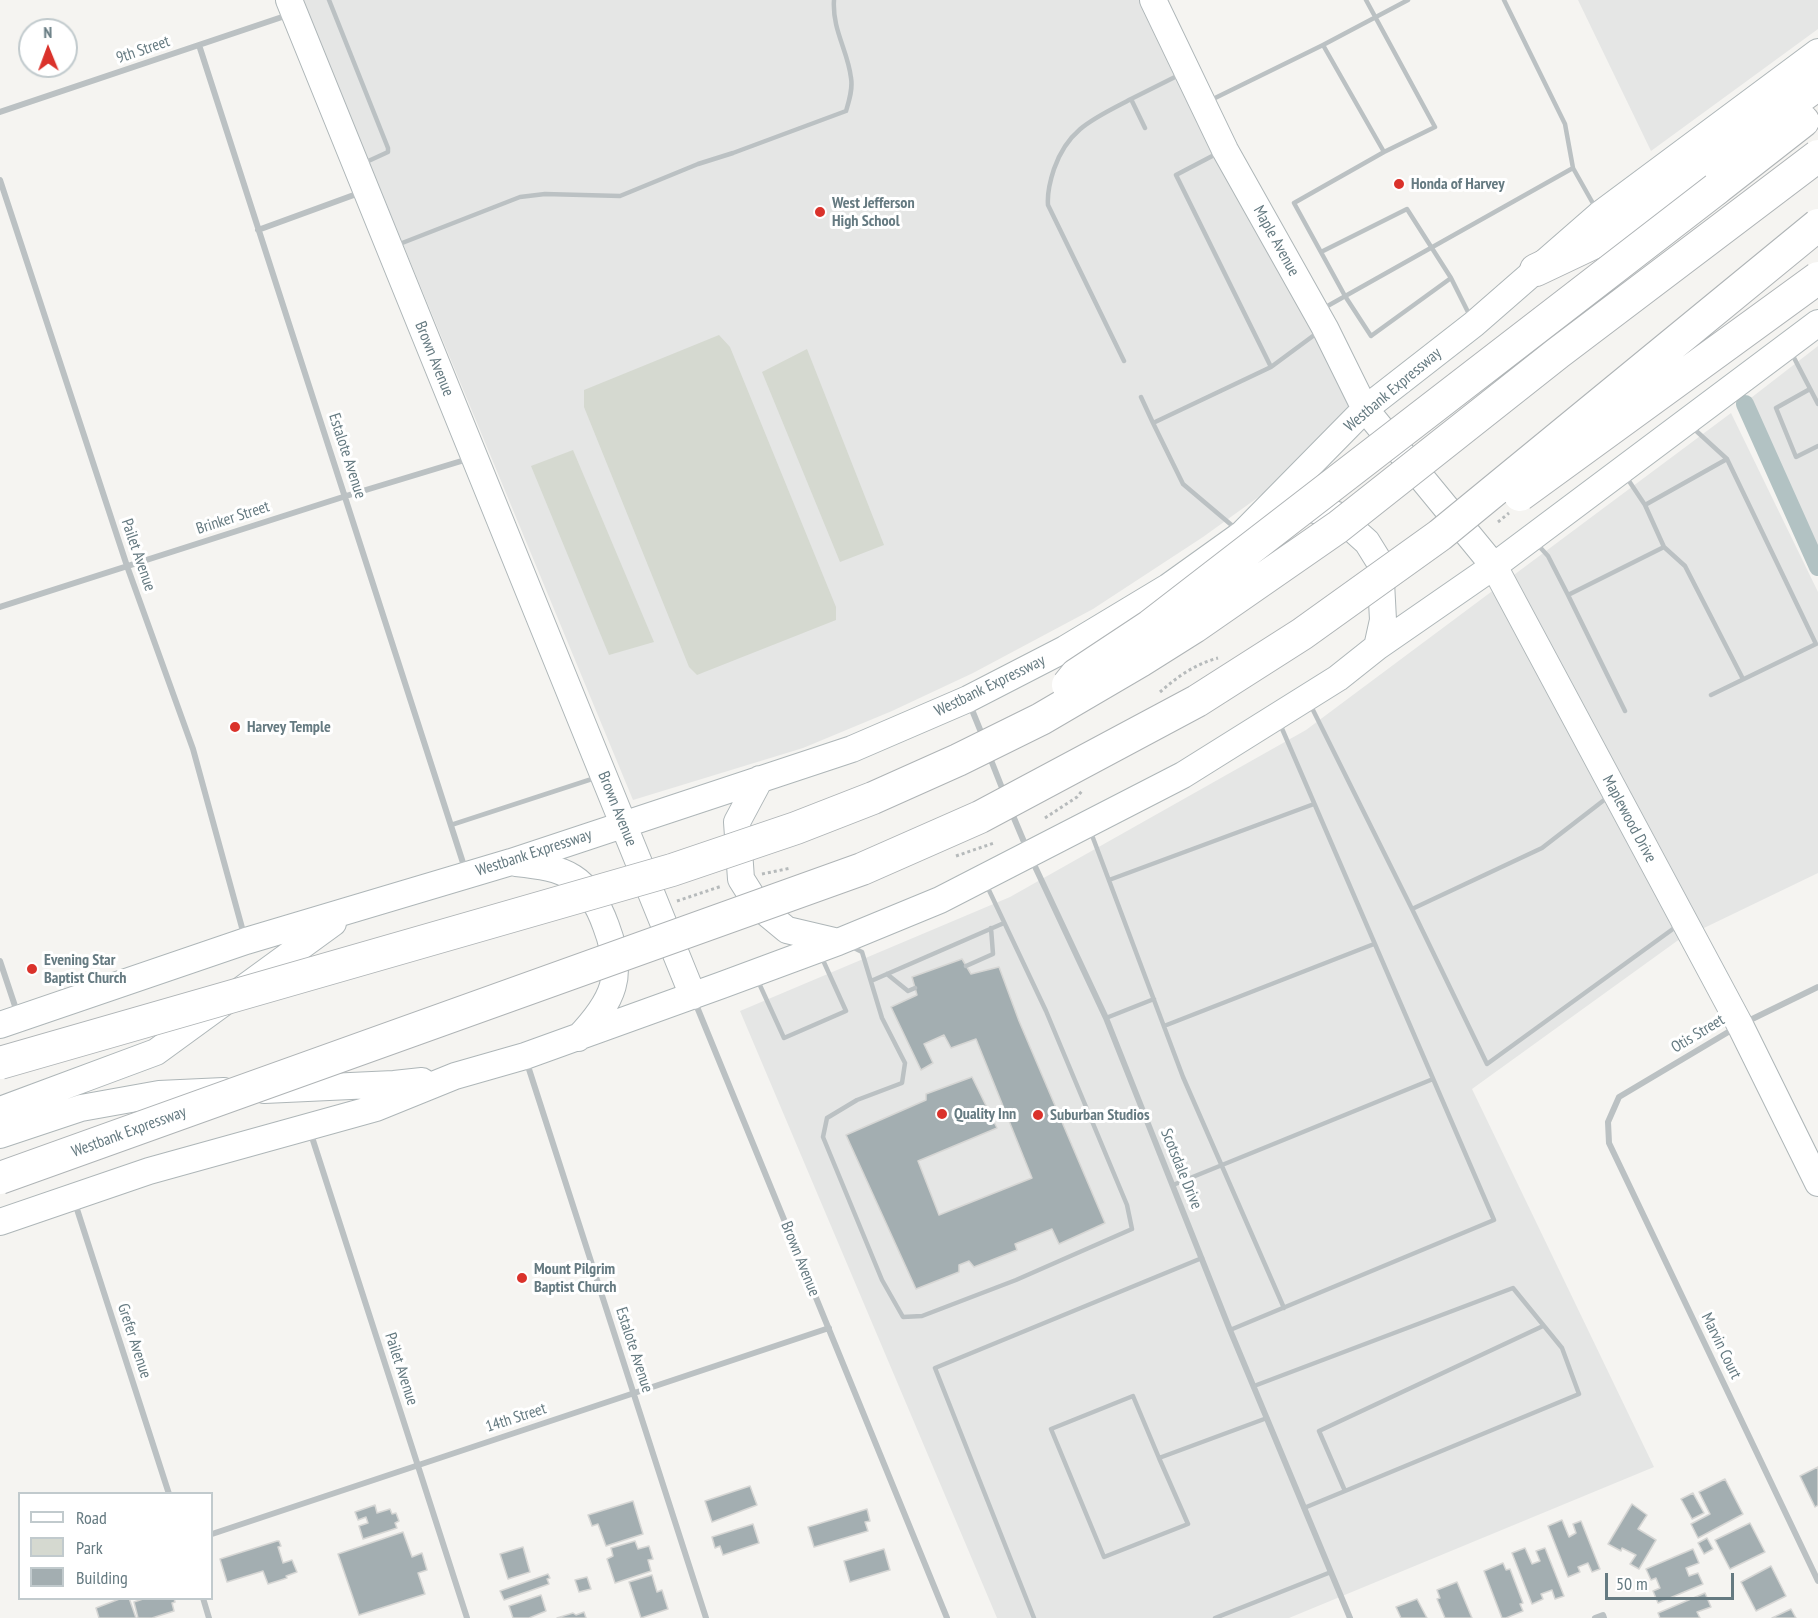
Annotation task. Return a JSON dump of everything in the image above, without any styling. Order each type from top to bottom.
[{"type":"highway","points":[[1536,270],[1614,233],[1818,84]]},
{"type":"highway","points":[[1041,718],[1076,675],[1150,626],[1818,110]]},
{"type":"highway","points":[[0,1063],[672,870],[796,828],[873,798],[958,760],[1041,718],[1140,661],[1194,627],[1338,527],[1558,353],[1818,156]]},
{"type":"highway","name":"Westbank Expressway","points":[[0,1178],[862,869],[991,812],[1197,701],[1302,634],[1440,535],[1818,225]]},
{"type":"highway","points":[[1302,634],[1391,588],[1818,278]]},
{"type":"main road","name":"Maple Avenue","points":[[1153,0],[1225,150],[1321,320],[1365,410],[1416,471]]},
{"type":"main road","name":"Brown Avenue","points":[[291,6],[693,996]]},
{"type":"main road","name":"Westbank Expressway","points":[[10,1022],[246,941],[467,876],[852,749],[968,699],[1065,649],[1168,587],[1242,534],[1365,410],[1474,324],[1599,215],[1818,52]]},
{"type":"main road","points":[[0,1222],[149,1171],[376,1108],[455,1076],[525,1056],[693,996],[940,900],[1183,775],[1338,678],[1377,647],[1532,538],[1818,323]]},
{"type":"main road","name":"Maplewood Drive","points":[[1416,471],[1494,566],[1740,1025],[1818,1184]]},
{"type":"main road","points":[[1261,514],[1311,509],[1337,515],[1367,542],[1380,563],[1383,620],[1377,647]]},
{"type":"main road","points":[[760,779],[737,822],[741,879],[758,906],[787,930],[828,945]]},
{"type":"main road","points":[[511,862],[545,866],[557,870],[584,885],[598,904],[613,944],[616,972],[608,999],[578,1038]]},
{"type":"main road","points":[[0,1110],[156,1052],[347,912]]},
{"type":"main road","points":[[0,1135],[81,1108],[159,1094],[394,1084],[455,1076]]},
{"type":"street","name":"9th Street","points":[[0,112],[199,45],[291,6]]},
{"type":"street","name":"Estalote Avenue","points":[[199,45],[467,876]]},
{"type":"street","name":"Pailet Avenue","points":[[0,180],[127,566],[193,749],[246,941]]},
{"type":"street","points":[[258,230],[365,191]]},
{"type":"street","name":"Brinker Street","points":[[0,607],[474,457]]},
{"type":"street","name":"Scotsdale Drive","points":[[968,699],[1019,833],[1106,1018],[1230,1330],[1350,1618]]},
{"type":"street","points":[[0,961],[10,1022]]},
{"type":"street","name":"Otis Street","points":[[1608,1122],[1619,1097],[1740,1025],[1818,987]]},
{"type":"street","name":"Brown Avenue","points":[[693,996],[946,1618]]},
{"type":"street","name":"Estalote Avenue","points":[[525,1056],[706,1618]]},
{"type":"street","name":"Marvin Court","points":[[1608,1122],[1609,1143],[1818,1581]]},
{"type":"street","name":"Pailet Avenue","points":[[309,1128],[467,1618]]},
{"type":"street","name":"Grefer Avenue","points":[[73,1197],[168,1492]]},
{"type":"street","name":"14th Street","points":[[213,1534],[829,1328]]},
{"type":"street","points":[[203,1600],[209,1618]]},
{"type":"street","points":[[1595,1618],[1604,1616]]},
{"type":"lane","points":[[329,0],[388,148],[388,152],[356,166]]},
{"type":"lane","points":[[389,249],[520,197],[546,194],[620,196],[698,164],[846,111],[850,98],[851,78],[833,16],[834,0]]},
{"type":"lane","points":[[1366,0],[1435,127],[1384,152],[1294,203],[1345,296],[1371,336],[1451,278]]},
{"type":"lane","points":[[1203,104],[1408,0]]},
{"type":"lane","points":[[1504,0],[1565,124],[1573,168],[1599,215]]},
{"type":"lane","points":[[1323,45],[1384,152]]},
{"type":"lane","points":[[1124,361],[1048,205],[1047,195],[1059,155],[1072,135],[1087,122],[1187,71]]},
{"type":"lane","points":[[1131,99],[1145,128]]},
{"type":"lane","points":[[1225,150],[1176,175],[1271,367]]},
{"type":"lane","points":[[1153,423],[1271,367],[1345,296],[1573,168]]},
{"type":"lane","points":[[1321,252],[1407,209],[1451,278],[1474,324]]},
{"type":"lane","points":[[1788,346],[1818,404]]},
{"type":"lane","points":[[1810,389],[1776,408],[1796,457],[1818,446]]},
{"type":"lane","points":[[1141,396],[1183,484],[1242,534]]},
{"type":"lane","points":[[1687,422],[1727,459],[1816,644],[1711,694]]},
{"type":"lane","points":[[1645,505],[1727,459]]},
{"type":"lane","points":[[1622,470],[1645,505],[1664,547],[1685,566],[1743,679]]},
{"type":"lane","points":[[1532,538],[1548,556],[1625,711]]},
{"type":"lane","points":[[1568,595],[1664,547]]},
{"type":"lane","points":[[1307,697],[1487,1064],[1684,921]]},
{"type":"lane","points":[[1230,1330],[1494,1220],[1277,716]]},
{"type":"lane","points":[[451,825],[603,776]]},
{"type":"lane","points":[[1412,909],[1542,848],[1614,791]]},
{"type":"lane","points":[[1108,880],[1314,804]]},
{"type":"lane","points":[[1088,825],[1183,1077],[1284,1308]]},
{"type":"lane","points":[[755,973],[784,1038],[846,1011],[828,945],[862,952],[882,1018],[905,1063],[902,1083],[856,1100],[827,1118],[823,1137],[882,1280],[903,1317],[922,1316],[1016,1280],[1132,1228],[1127,1205],[1046,1011],[983,878]]},
{"type":"lane","points":[[871,981],[1004,923]]},
{"type":"lane","points":[[966,966],[993,954],[991,928]]},
{"type":"lane","points":[[1164,1026],[1374,944]]},
{"type":"lane","points":[[887,974],[908,991],[915,988]]},
{"type":"lane","points":[[1106,1018],[1154,999]]},
{"type":"lane","points":[[1173,1185],[1433,1079]]},
{"type":"lane","points":[[1034,1618],[935,1368],[1202,1258]]},
{"type":"lane","points":[[1254,1386],[1513,1288],[1562,1348],[1580,1394],[1304,1508]]},
{"type":"lane","points":[[1345,1491],[1318,1431],[1543,1326]]},
{"type":"lane","points":[[1133,1396],[1159,1458],[1188,1524],[1104,1557],[1051,1429],[1133,1396]]},
{"type":"lane","points":[[1159,1458],[1267,1418]]},
{"type":"lane","points":[[1215,1618],[1331,1572]]},
{"type":"shaded area","name":"West Jefferson High School","points":[[302,0],[1143,0],[1360,424],[1203,537],[1093,609],[973,673],[892,711],[803,748],[633,800]]},
{"type":"shaded area","points":[[1578,0],[1818,0],[1818,29],[1651,151]]},
{"type":"shaded area","points":[[1818,346],[1818,549],[1809,537],[1775,469],[1747,401]]},
{"type":"shaded area","points":[[1731,413],[1818,592],[1818,873],[1677,941],[1472,1089],[1654,1467],[1289,1618],[997,1618],[740,1011],[1010,897],[1306,730]]},
{"type":"green space","points":[[719,335],[730,347],[836,607],[836,620],[697,675],[689,667],[584,407],[584,390]]},
{"type":"green space","points":[[807,349],[884,545],[840,562],[762,372]]},
{"type":"green space","points":[[573,450],[654,642],[609,655],[531,466]]},
{"type":"building","name":"Quality Inn","points":[[962,959],[971,974],[999,967],[1019,1021],[1105,1223],[1059,1244],[1052,1229],[1015,1244],[1017,1250],[974,1267],[969,1261],[959,1265],[959,1272],[916,1289],[846,1135],[926,1100],[926,1094],[972,1077],[997,1128],[918,1161],[939,1215],[1032,1178],[976,1039],[951,1048],[944,1035],[924,1044],[933,1063],[921,1070],[891,1007],[917,995],[912,977]]},
{"type":"building","points":[[1818,1467],[1818,1505],[1815,1507],[1800,1476]]},
{"type":"building","points":[[1725,1479],[1743,1514],[1698,1538],[1691,1524],[1710,1514],[1699,1492]]},
{"type":"building","points":[[750,1486],[757,1505],[712,1522],[705,1501]]},
{"type":"building","points":[[1693,1493],[1704,1513],[1692,1519],[1681,1499]]},
{"type":"building","points":[[633,1501],[643,1534],[606,1546],[598,1524],[592,1526],[588,1515]]},
{"type":"building","points":[[1632,1504],[1647,1515],[1638,1529],[1656,1540],[1639,1569],[1630,1564],[1636,1555],[1608,1544]]},
{"type":"building","points":[[375,1505],[377,1513],[390,1509],[392,1514],[396,1513],[399,1521],[395,1523],[397,1528],[363,1539],[359,1526],[368,1523],[366,1517],[358,1520],[355,1512]]},
{"type":"building","points":[[867,1509],[870,1521],[865,1522],[868,1531],[814,1547],[808,1527]]},
{"type":"building","points":[[1562,1520],[1569,1537],[1576,1533],[1573,1524],[1581,1521],[1600,1569],[1592,1572],[1588,1563],[1578,1567],[1580,1572],[1568,1577],[1548,1526]]},
{"type":"building","points":[[1750,1523],[1765,1552],[1730,1569],[1715,1540]]},
{"type":"building","points":[[753,1524],[759,1543],[723,1555],[720,1546],[715,1548],[712,1537]]},
{"type":"building","points":[[403,1532],[412,1557],[422,1553],[427,1570],[418,1573],[425,1594],[359,1615],[338,1554]]},
{"type":"building","points":[[1707,1538],[1713,1549],[1704,1554],[1698,1543]]},
{"type":"building","points":[[277,1541],[281,1546],[278,1547],[283,1563],[292,1560],[297,1572],[268,1584],[263,1571],[227,1582],[220,1559]]},
{"type":"building","points":[[635,1541],[638,1549],[649,1546],[653,1559],[648,1560],[651,1571],[615,1583],[607,1559],[613,1556],[611,1548]]},
{"type":"building","points":[[523,1547],[530,1572],[508,1579],[500,1554]]},
{"type":"building","points":[[1525,1548],[1532,1564],[1540,1561],[1536,1551],[1545,1548],[1564,1596],[1555,1599],[1552,1590],[1541,1594],[1543,1599],[1532,1604],[1512,1553]]},
{"type":"building","points":[[884,1549],[890,1570],[850,1582],[844,1561]]},
{"type":"building","points":[[1693,1549],[1699,1563],[1686,1568],[1689,1576],[1698,1573],[1703,1584],[1658,1603],[1653,1591],[1660,1588],[1656,1578],[1651,1580],[1646,1569]]},
{"type":"building","points":[[1503,1563],[1506,1570],[1510,1569],[1523,1603],[1520,1604],[1523,1611],[1506,1618],[1502,1618],[1484,1571]]},
{"type":"building","points":[[1771,1566],[1786,1596],[1756,1611],[1741,1582]]},
{"type":"building","points":[[548,1574],[549,1584],[504,1600],[500,1591]]},
{"type":"building","points":[[652,1575],[657,1592],[662,1590],[668,1609],[641,1618],[629,1582]]},
{"type":"building","points":[[587,1577],[591,1589],[579,1592],[575,1580]]},
{"type":"building","points":[[1457,1582],[1472,1618],[1445,1618],[1437,1599],[1440,1598],[1437,1590]]},
{"type":"building","points":[[1705,1593],[1711,1607],[1697,1612],[1700,1618],[1660,1618],[1658,1613]]},
{"type":"building","points":[[541,1595],[546,1611],[529,1618],[513,1618],[509,1606]]},
{"type":"building","points":[[1417,1599],[1427,1618],[1401,1618],[1396,1607]]},
{"type":"building","points":[[117,1600],[130,1600],[136,1618],[99,1618],[96,1608]]},
{"type":"building","points":[[174,1600],[172,1603],[174,1611],[152,1618],[138,1618],[134,1602]]},
{"type":"building","points":[[1791,1609],[1796,1618],[1772,1618]]},
{"type":"building","points":[[584,1612],[586,1618],[557,1618],[573,1613],[576,1615]]},
{"type":"waterway","points":[[1745,404],[1818,567]]},
{"type":"place","name":"Honda of Harvey","points":[[1399,184]]},
{"type":"place","name":"West Jefferson High School","points":[[820,212]]},
{"type":"place","name":"Harvey Temple","points":[[235,727]]},
{"type":"place","name":"Evening Star Baptist Church","points":[[32,969]]},
{"type":"place","name":"Quality Inn","points":[[942,1114]]},
{"type":"place","name":"Suburban Studios","points":[[1038,1115]]},
{"type":"place","name":"Mount Pilgrim Baptist Church","points":[[522,1278]]}]
